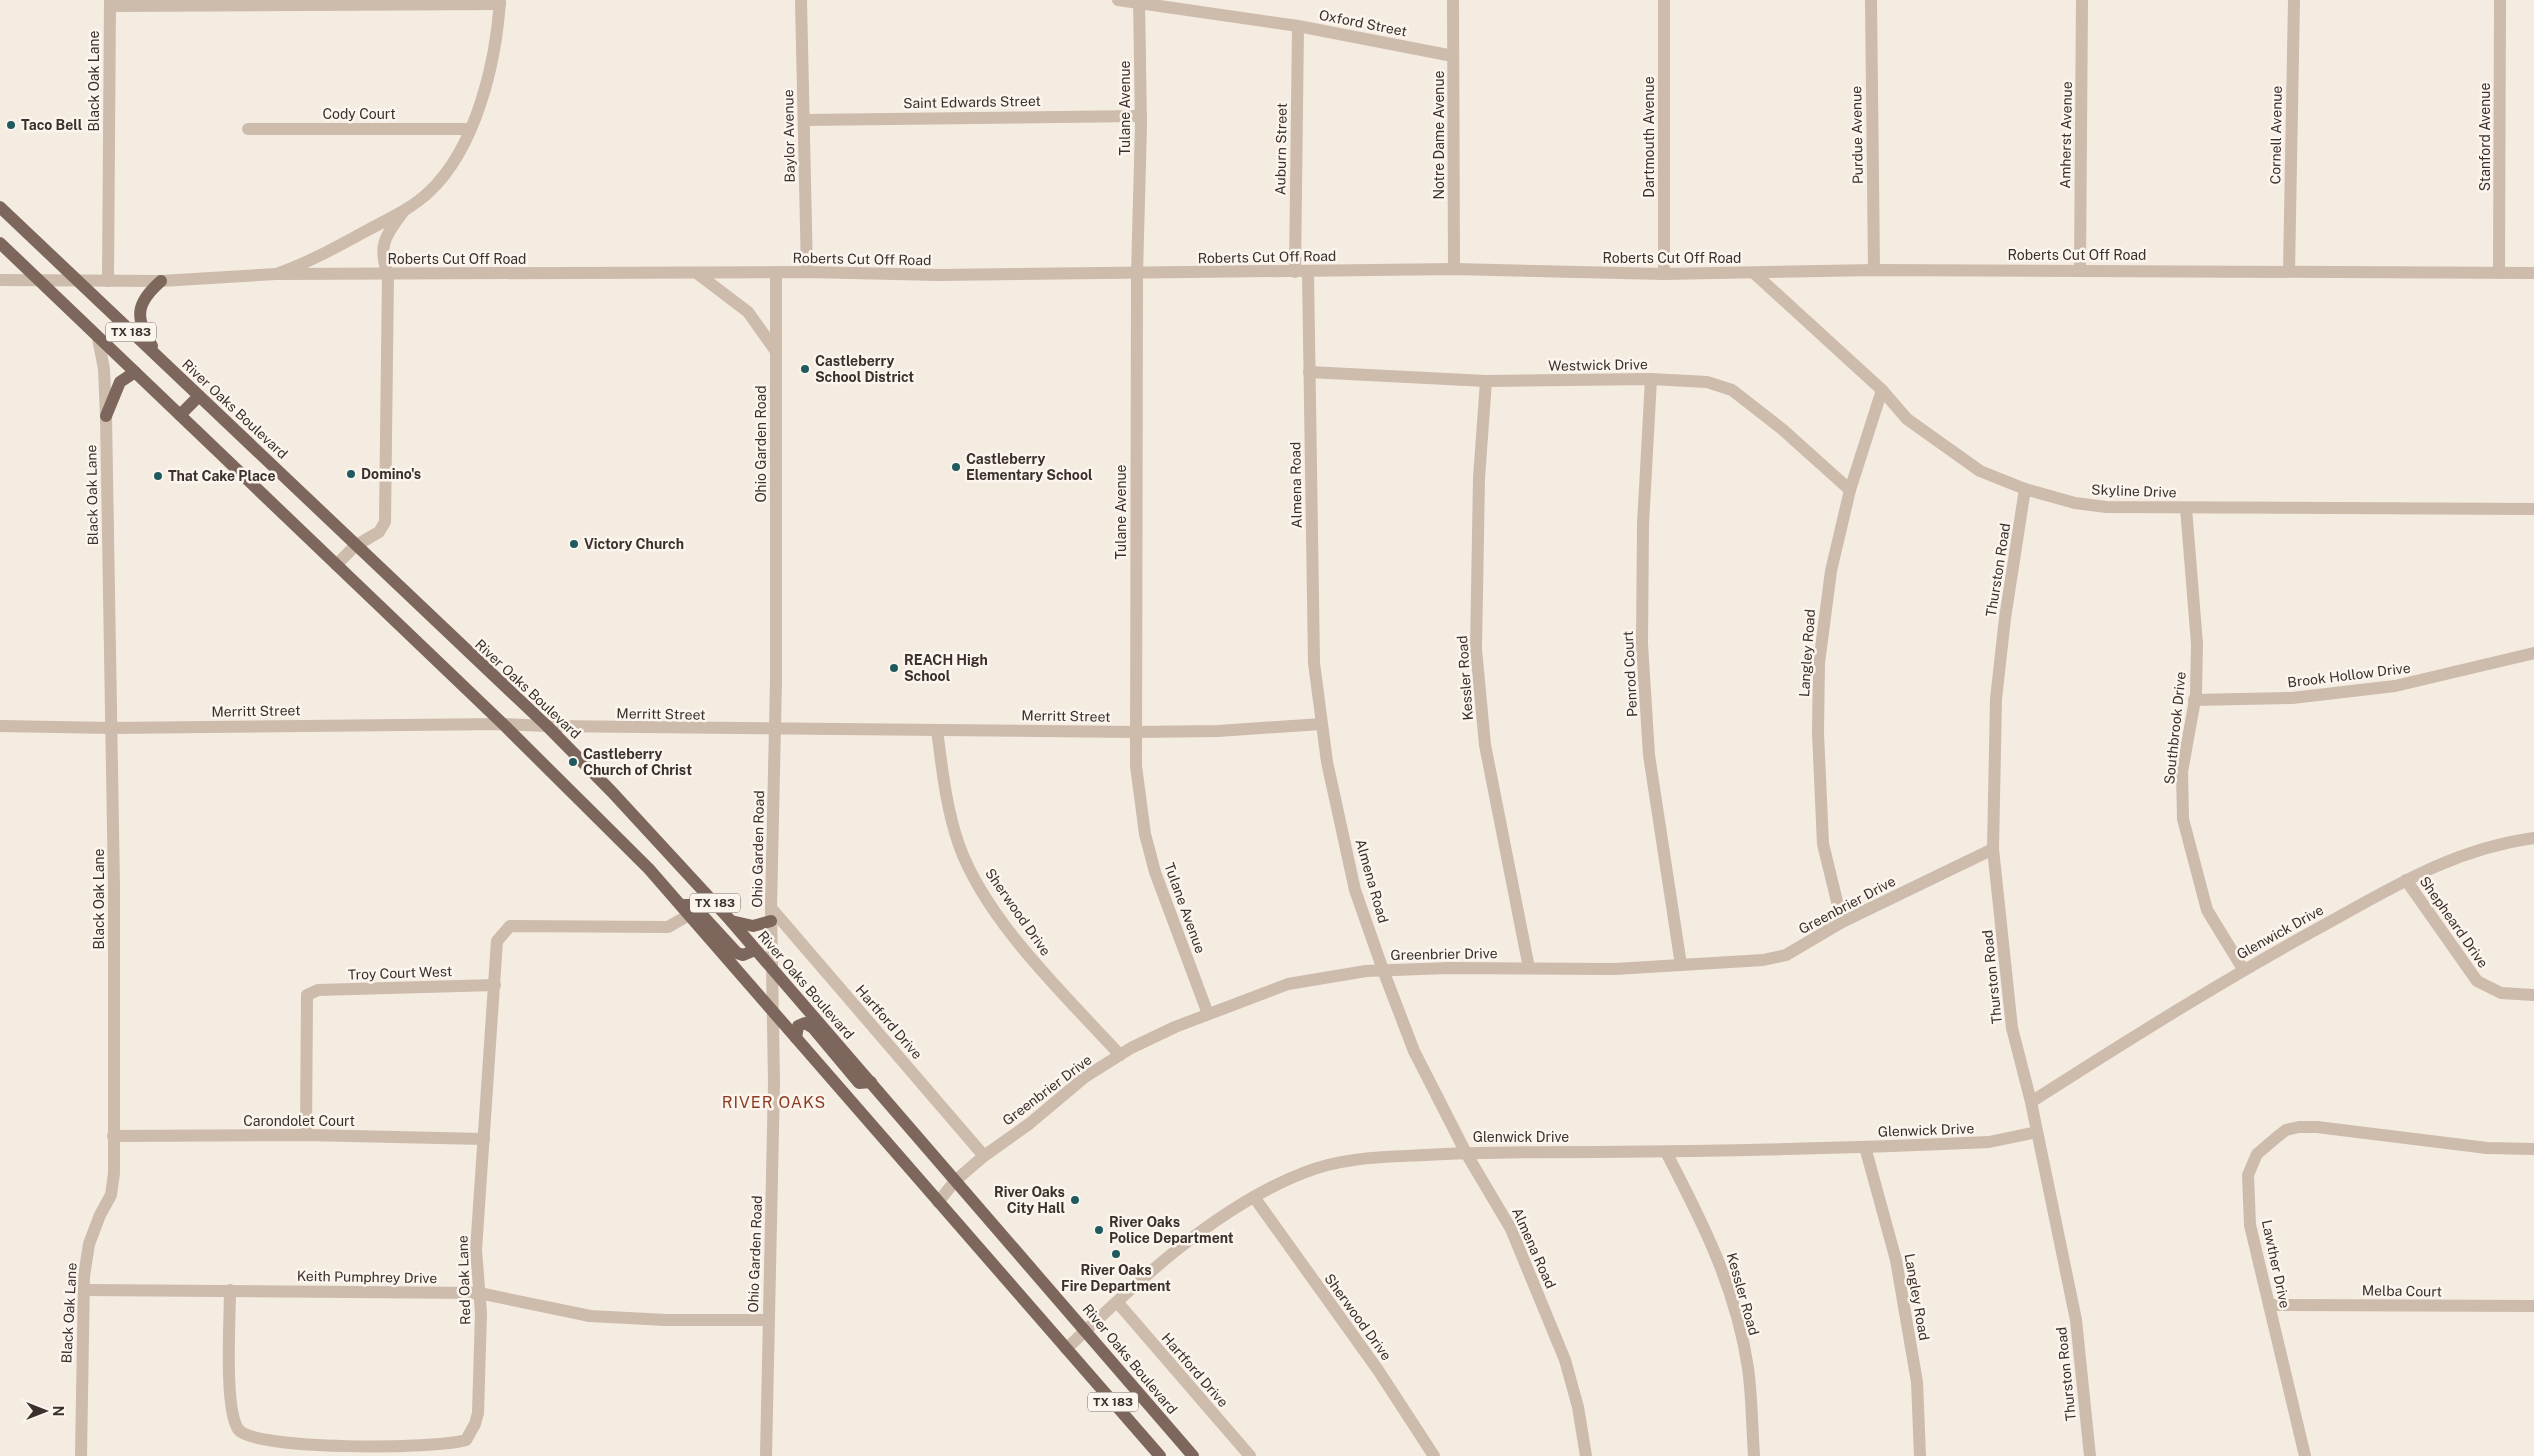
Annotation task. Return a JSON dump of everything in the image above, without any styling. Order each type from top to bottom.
[{"type":"main road","name":"River Oaks Boulevard","points":[[0,207],[355,546],[547,726],[612,792],[731,921],[1193,1456]]},
{"type":"main road","name":"TX 183","points":[[0,243],[594,813],[685,910],[1160,1456]]},
{"type":"main road","points":[[161,361],[144,333],[140,317],[141,304],[147,294],[162,281]]},
{"type":"main road","points":[[106,416],[112,397],[120,382],[135,372]]},
{"type":"main road","points":[[180,415],[199,396]]},
{"type":"main road","points":[[685,910],[693,905],[737,953],[743,955],[755,950]]},
{"type":"main road","points":[[731,921],[753,926],[771,915]]},
{"type":"main road","points":[[796,1038],[798,1026],[805,1023],[813,1028],[859,1083],[871,1082]]},
{"type":"street","name":"Baylor Avenue","points":[[801,0],[807,272]]},
{"type":"street","name":"Oxford Street","points":[[1118,0],[1139,1],[1298,26],[1453,56]]},
{"type":"street","name":"Notre Dame Avenue","points":[[1453,0],[1454,269]]},
{"type":"street","name":"Dartmouth Avenue","points":[[1664,0],[1664,274]]},
{"type":"street","name":"Purdue Avenue","points":[[1872,0],[1874,270]]},
{"type":"street","name":"Amherst Avenue","points":[[2080,270],[2082,0]]},
{"type":"street","name":"Cornell Avenue","points":[[2289,271],[2294,0]]},
{"type":"street","name":"Stanford Avenue","points":[[2499,273],[2500,0]]},
{"type":"street","name":"Tulane Avenue","points":[[1139,1],[1141,116],[1137,274],[1136,766],[1145,834],[1154,872],[1208,1014]]},
{"type":"street","points":[[110,3],[500,2],[492,58],[481,102],[470,128],[444,175],[429,192],[402,212],[311,261],[276,274]]},
{"type":"street","name":"Black Oak Lane","points":[[108,281],[110,3]]},
{"type":"street","name":"Auburn Street","points":[[1298,26],[1302,272]]},
{"type":"street","name":"Saint Edwards Street","points":[[804,120],[1141,116]]},
{"type":"street","name":"Cody Court","points":[[248,129],[470,128]]},
{"type":"street","points":[[336,565],[355,546],[379,532],[385,522],[388,274],[382,258],[385,235],[402,212]]},
{"type":"street","name":"Roberts Cut Off Road","points":[[0,280],[162,281],[276,274],[698,274],[807,272],[939,275],[1454,269],[1664,274],[1874,270],[2534,273]]},
{"type":"street","name":"Ohio Garden Road","points":[[766,1456],[774,1082],[771,915],[775,730],[776,272]]},
{"type":"street","name":"Almena Road","points":[[1302,272],[1309,372],[1314,662],[1327,762],[1355,890],[1414,1051],[1466,1153],[1511,1229],[1565,1360],[1578,1407],[1586,1456]]},
{"type":"street","name":"Skyline Drive","points":[[1754,273],[1882,390],[1908,419],[1980,471],[2025,489],[2075,503],[2106,507],[2534,509]]},
{"type":"street","points":[[698,274],[748,312],[776,350]]},
{"type":"street","name":"Black Oak Lane","points":[[81,1456],[84,1290],[89,1244],[100,1214],[111,1195],[114,1173],[114,887],[106,416],[104,369],[98,338]]},
{"type":"street","name":"Westwick Drive","points":[[1309,372],[1486,381],[1651,379],[1707,382],[1732,390],[1782,428],[1850,490]]},
{"type":"street","name":"Penrod Court","points":[[1651,379],[1643,524],[1642,644],[1649,755],[1682,965]]},
{"type":"street","name":"Kessler Road","points":[[1486,381],[1479,478],[1476,649],[1485,745],[1529,968]]},
{"type":"street","name":"Langley Road","points":[[1842,922],[1823,844],[1818,734],[1819,662],[1824,608],[1830,571],[1850,490],[1882,390]]},
{"type":"street","name":"Thurston Road","points":[[2025,489],[2005,618],[1996,699],[1993,849],[2012,1028],[2031,1102],[2076,1320],[2090,1456]]},
{"type":"street","name":"Southbrook Drive","points":[[2186,508],[2198,644],[2194,700],[2182,772],[2183,819],[2207,910],[2242,969]]},
{"type":"street","name":"Brook Hollow Drive","points":[[2194,700],[2292,698],[2395,686],[2534,653]]},
{"type":"street","name":"Merritt Street","points":[[0,726],[111,728],[503,724],[775,730],[1135,732],[1218,731],[1321,724]]},
{"type":"street","name":"Sherwood Drive","points":[[937,730],[946,794],[959,846],[981,890],[1029,956],[1120,1055]]},
{"type":"street","name":"Glenwick Drive","points":[[2031,1102],[2242,969],[2426,869],[2471,852],[2534,838]]},
{"type":"street","name":"Greenbrier Drive","points":[[938,1202],[956,1180],[984,1156],[1029,1124],[1085,1077],[1120,1055],[1175,1027],[1288,984],[1323,976],[1383,970],[1615,969],[1763,960],[1786,955],[1842,922],[1993,849]]},
{"type":"street","name":"Shepheard Drive","points":[[2406,880],[2477,981],[2501,993],[2534,995]]},
{"type":"street","name":"Red Oak Lane","points":[[230,1290],[230,1400],[238,1429],[249,1437],[304,1445],[367,1446],[466,1440],[475,1424],[478,1413],[481,1313],[476,1250],[497,941],[510,926],[668,927],[685,910]]},
{"type":"street","name":"Hartford Drive","points":[[771,915],[984,1156]]},
{"type":"street","name":"Troy Court West","points":[[306,1136],[307,995],[318,990],[495,985]]},
{"type":"street","name":"Lawther Drive","points":[[2305,1456],[2250,1225],[2248,1175],[2257,1154],[2286,1130],[2299,1127],[2317,1127],[2487,1148],[2534,1149]]},
{"type":"street","name":"Glenwick Drive","points":[[1066,1349],[1160,1264],[1215,1222],[1254,1197],[1303,1173],[1333,1163],[1376,1157],[1466,1153],[1666,1152],[1989,1142],[2037,1132]]},
{"type":"street","name":"Carondolet Court","points":[[114,1136],[306,1136],[484,1139]]},
{"type":"street","name":"Langley Road","points":[[1866,1147],[1896,1260],[1916,1382],[1920,1456]]},
{"type":"street","name":"Kessler Road","points":[[1666,1152],[1708,1233],[1727,1281],[1748,1368],[1754,1456]]},
{"type":"street","name":"Sherwood Drive","points":[[1254,1197],[1378,1370],[1434,1456]]},
{"type":"street","name":"Keith Pumphrey Drive","points":[[84,1290],[480,1293],[590,1316],[666,1320],[768,1320]]},
{"type":"street","name":"Hartford Drive","points":[[1118,1303],[1250,1456]]},
{"type":"street","name":"Melba Court","points":[[2269,1305],[2534,1306]]},
{"type":"place","name":"Taco Bell","points":[[11,125]]},
{"type":"place","name":"Castleberry School District","points":[[805,369]]},
{"type":"place","name":"Castleberry Elementary School","points":[[956,467]]},
{"type":"place","name":"Domino's","points":[[351,474]]},
{"type":"place","name":"That Cake Place","points":[[158,476]]},
{"type":"place","name":"Victory Church","points":[[574,544]]},
{"type":"place","name":"REACH High School","points":[[894,668]]},
{"type":"place","name":"Castleberry Church of Christ","points":[[573,762]]},
{"type":"place","name":"River Oaks City Hall","points":[[1075,1200]]},
{"type":"place","name":"River Oaks Police Department","points":[[1099,1230]]},
{"type":"place","name":"River Oaks Fire Department","points":[[1116,1254]]},
{"type":"district","name":"RIVER OAKS","points":[[774,1102]]}]
